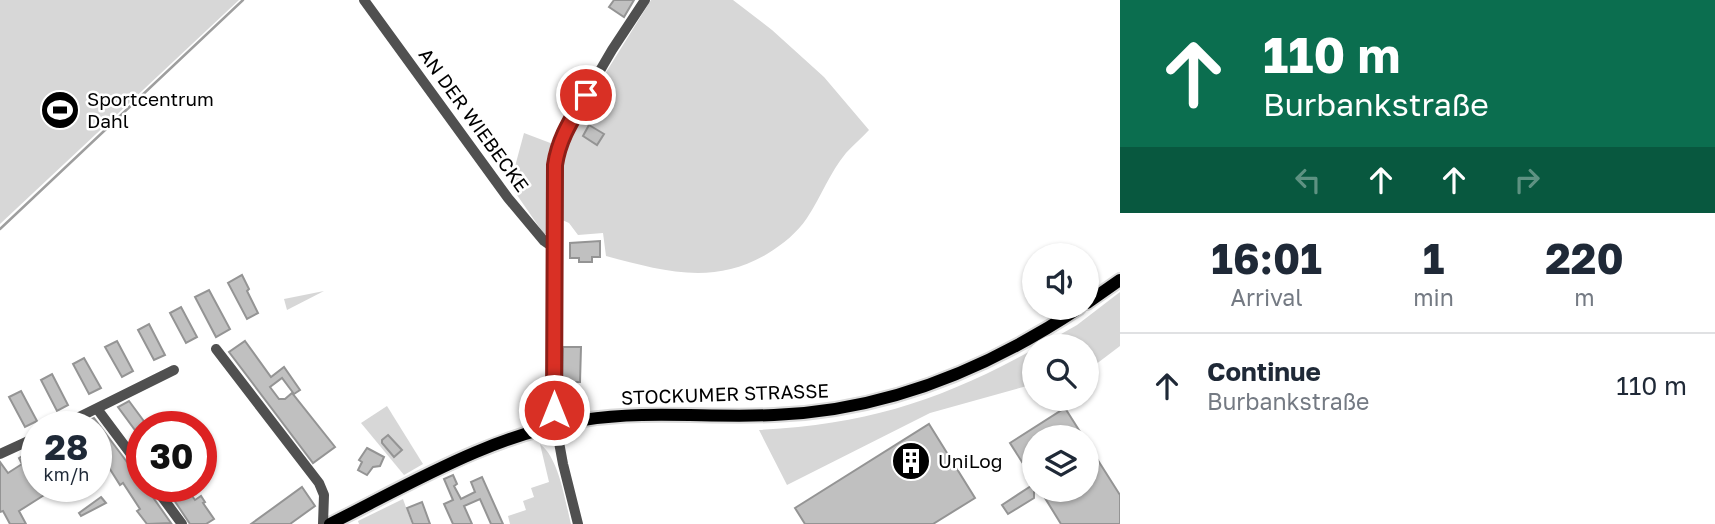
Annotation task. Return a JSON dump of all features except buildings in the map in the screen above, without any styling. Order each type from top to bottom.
[{"type":"main road","points":[[1099,295],[1120,280]]},
{"type":"main road","name":"STOCKUMER STRASSE","points":[[330,524],[469,453],[523,434],[584,420],[804,414],[877,402],[951,378],[992,359],[1060,320]]},
{"type":"street","name":"AN DER WIEBECKE","points":[[364,0],[508,198],[544,241],[554,248]]},
{"type":"street","points":[[578,524],[555,426],[553,400],[555,165],[560,139],[645,0]]},
{"type":"street","points":[[216,349],[319,483],[324,495],[323,524]]},
{"type":"street","points":[[126,448],[98,410],[174,370]]},
{"type":"street","points":[[0,454],[21,444]]},
{"type":"street","points":[[166,502],[182,524]]},
{"type":"shaded area","name":"Sportcentrum Dahl","points":[[0,0],[239,0],[0,224]]},
{"type":"shaded area","points":[[651,0],[733,0],[772,30],[824,77],[869,130],[840,160],[799,229],[773,250],[747,264],[707,273],[648,267],[606,256],[603,233],[578,235],[569,223],[560,219],[560,164],[567,135]]},
{"type":"shaded area","points":[[524,133],[553,144],[547,169],[548,234],[544,234],[510,185]]},
{"type":"shaded area","points":[[324,291],[287,310],[284,299]]},
{"type":"shaded area","points":[[1120,292],[1120,346],[1099,362],[1099,334],[1061,334],[1084,320],[1099,320],[1099,308]]},
{"type":"shaded area","points":[[1022,355],[1022,387],[930,413],[787,485],[759,430],[834,422],[902,407],[967,383]]},
{"type":"shaded area","points":[[387,406],[423,464],[404,475],[361,423]]},
{"type":"shaded area","points":[[540,444],[557,469],[571,524],[510,524],[508,516],[526,510],[523,501],[534,497],[531,488],[549,482]]},
{"type":"shaded area","points":[[403,499],[412,524],[359,524],[358,521]]},
{"type":"waterway","points":[[0,229],[243,0]]},
{"type":"place","name":"Sportcentrum Dahl","points":[[60,110]]},
{"type":"place","name":"UniLog","points":[[911,461]]},
{"type":"route","points":[[554,410],[555,165],[560,139],[586,95]]}]
